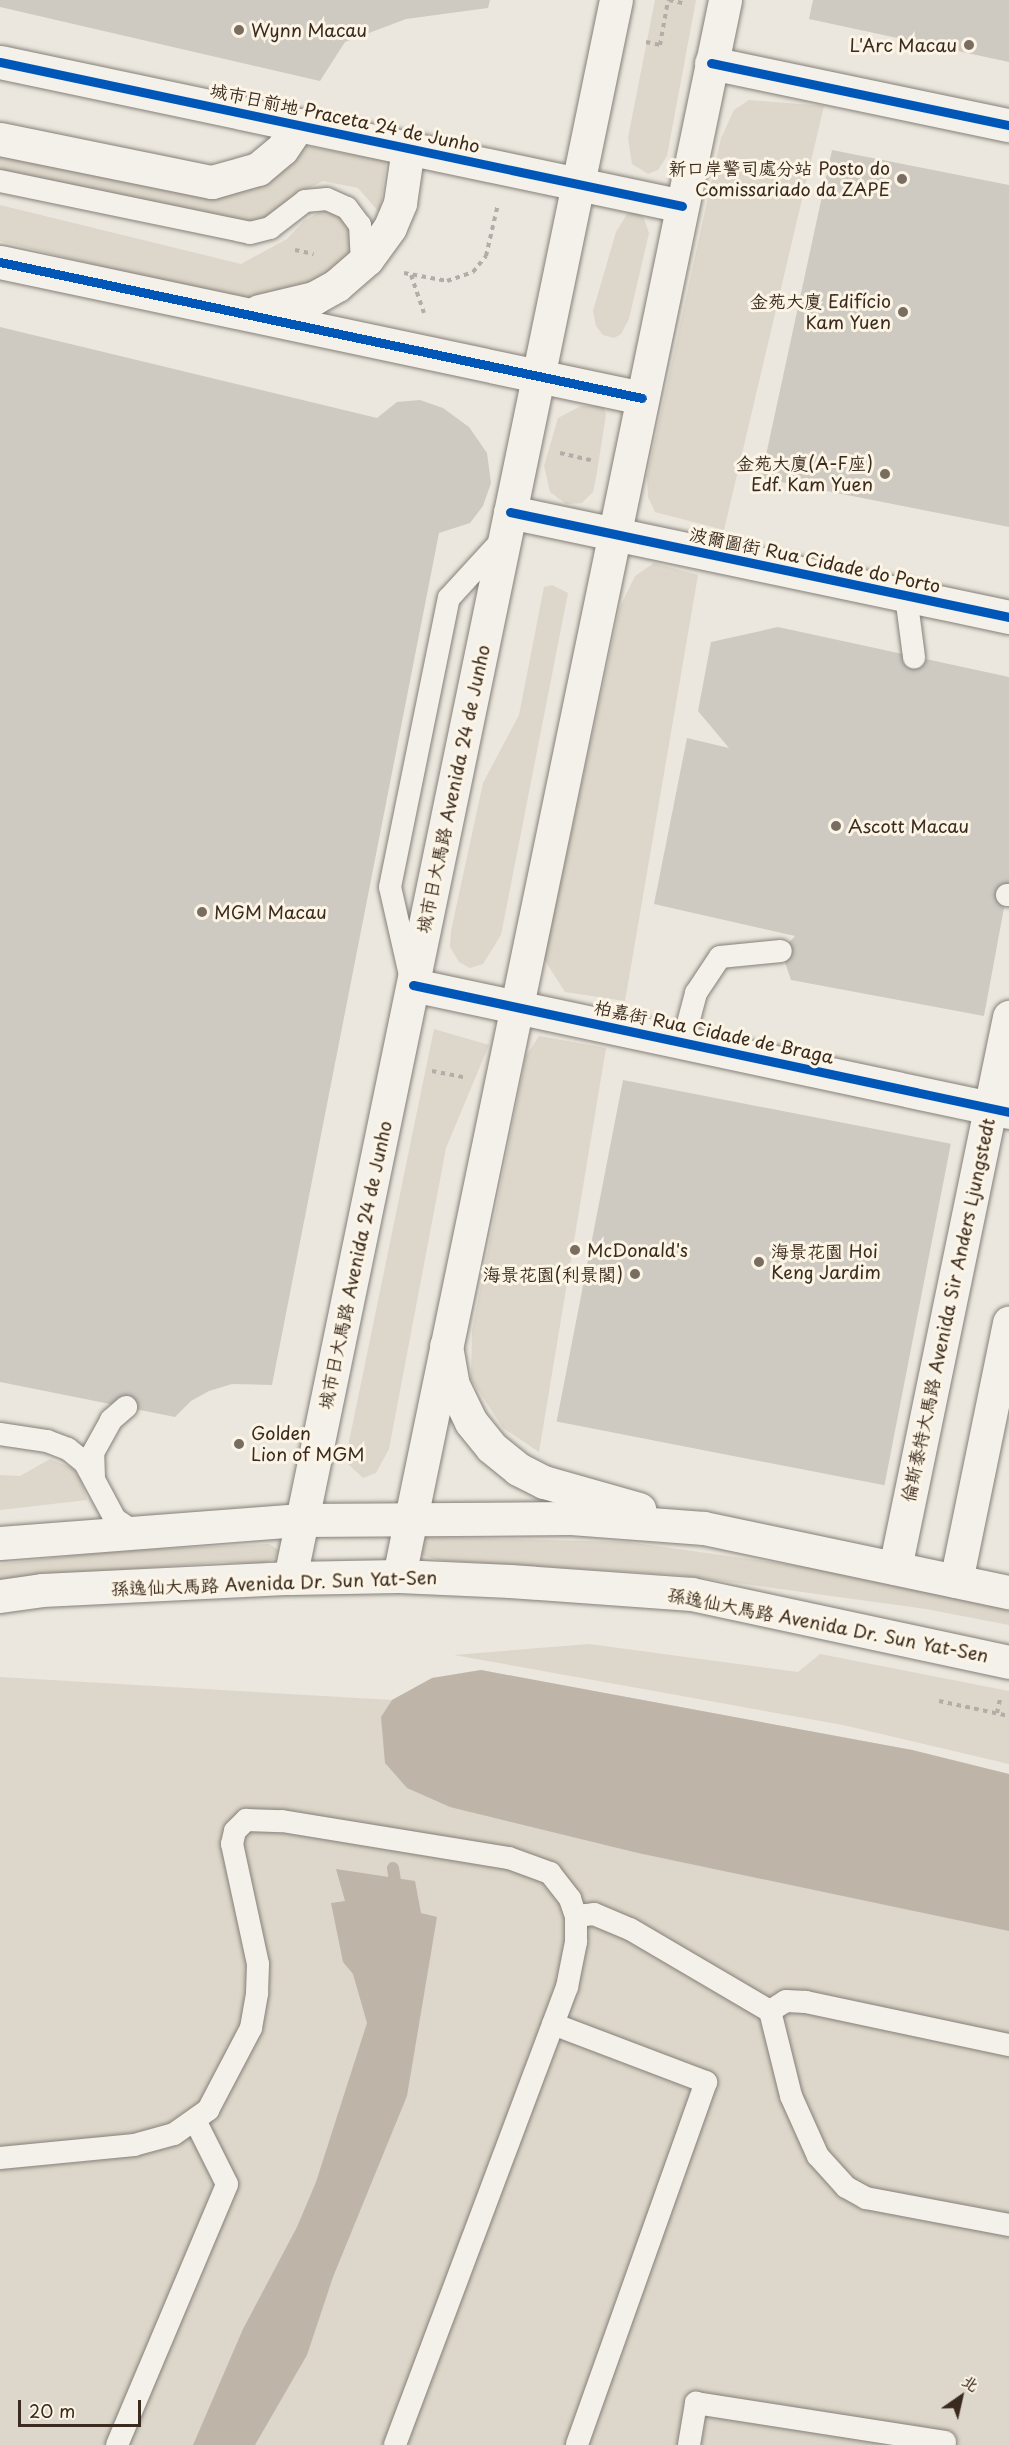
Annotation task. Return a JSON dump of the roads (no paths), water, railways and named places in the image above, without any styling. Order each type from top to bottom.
[{"type":"main road","name":"城市日大馬路 Avenida 24 de Junho","points":[[290,1578],[616,0]]},
{"type":"main road","points":[[399,1576],[724,0]]},
{"type":"main road","name":"城市日前地 Praceta 24 de Junho","points":[[0,62],[682,206]]},
{"type":"main road","points":[[711,63],[1009,125]]},
{"type":"main road","points":[[0,140],[212,182],[258,169],[282,149],[298,125]]},
{"type":"main road","points":[[223,309],[270,310],[302,303],[337,285],[363,264],[396,215],[406,177],[408,148]]},
{"type":"main road","points":[[0,262],[642,398]]},
{"type":"main road","name":"波爾圖街 Rua Cidade do Porto","points":[[507,525],[614,534],[1009,617]]},
{"type":"main road","name":"柏嘉街 Rua Cidade de Braga","points":[[412,985],[1000,1110]]},
{"type":"main road","name":"倫斯泰特大馬路 Avenida Sir Anders Ljungstedt","points":[[895,1568],[1000,1110],[1009,1017]]},
{"type":"main road","points":[[956,1581],[1009,1322]]},
{"type":"main road","points":[[446,1346],[453,1385],[471,1422],[491,1447],[518,1469],[544,1482],[704,1528],[1009,1592]]},
{"type":"main road","points":[[0,1543],[133,1531],[302,1520],[411,1516],[571,1518],[704,1528]]},
{"type":"main road","name":"孫逸仙大馬路 Avenida Dr. Sun Yat-Sen","points":[[0,1596],[42,1590],[290,1578],[399,1576],[692,1594],[1009,1662]]},
{"type":"lane","points":[[0,181],[250,233],[270,228],[305,201],[327,199],[346,208],[360,225],[363,264]]},
{"type":"lane","points":[[906,596],[914,657]]},
{"type":"lane","points":[[683,1042],[696,993],[720,957],[781,951]]},
{"type":"lane","points":[[94,1478],[93,1453],[111,1420],[126,1407]]},
{"type":"lane","points":[[0,1434],[47,1441],[68,1449],[85,1463],[115,1519],[133,1531]]},
{"type":"lane","points":[[0,2158],[134,2145],[174,2134],[196,2122],[208,2110],[236,2063],[251,2028],[257,1993],[258,1964],[232,1844],[235,1831],[246,1820],[282,1821],[509,1858],[550,1873],[570,1899],[576,1916],[576,1942],[567,1987],[395,2445]]},
{"type":"lane","points":[[576,1916],[594,1914],[630,1929],[770,2011],[790,2096],[818,2156],[846,2187],[866,2198],[1009,2225]]},
{"type":"lane","points":[[770,2011],[786,2001],[806,2002],[1009,2045]]},
{"type":"lane","points":[[553,2024],[706,2082],[576,2445]]},
{"type":"lane","points":[[117,2445],[227,2184],[196,2122]]},
{"type":"lane","points":[[689,2445],[696,2403],[945,2442]]},
{"type":"waterway","points":[[393,1868],[397,1894]]},
{"type":"place","name":"Wynn Macau","points":[[239,30]]},
{"type":"place","name":"L'Arc Macau","points":[[969,45]]},
{"type":"place","name":"新口岸警司處分站 Posto do Comissariado da ZAPE","points":[[902,179]]},
{"type":"place","name":"金苑大廈 Edifício Kam Yuen","points":[[903,312]]},
{"type":"place","name":"金苑大廈(A-F座) Edf. Kam Yuen","points":[[885,474]]},
{"type":"place","name":"Ascott Macau","points":[[836,826]]},
{"type":"place","name":"MGM Macau","points":[[202,912]]},
{"type":"place","name":"McDonald's","points":[[575,1250]]},
{"type":"place","name":"海景花園 Hoi Keng Jardim","points":[[759,1262]]},
{"type":"place","name":"海景花園(利景閣)","points":[[635,1274]]},
{"type":"place","name":"Golden Lion of MGM","points":[[239,1444]]}]
